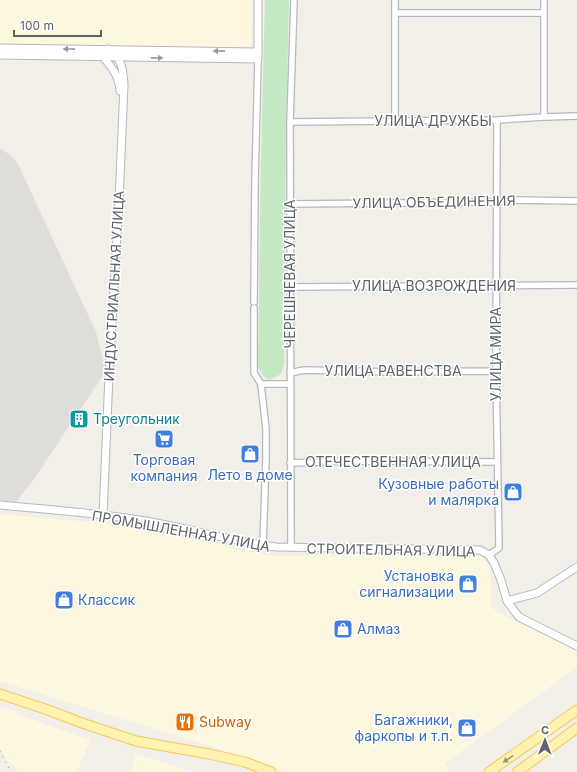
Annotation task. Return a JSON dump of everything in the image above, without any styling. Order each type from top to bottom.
[{"type":"main road","points":[[0,694],[48,710],[82,724],[136,741],[245,762],[271,772]]},
{"type":"main road","points":[[488,772],[577,710]]},
{"type":"main road","points":[[517,772],[577,728]]},
{"type":"main road","points":[[245,762],[262,772]]},
{"type":"street","points":[[258,0],[254,373],[261,384],[266,429],[263,545]]},
{"type":"street","name":"ЧЕРЕШНЕВАЯ УЛИЦА","points":[[291,548],[290,122],[294,0]]},
{"type":"street","points":[[394,0],[395,121]]},
{"type":"street","points":[[544,0],[544,117]]},
{"type":"street","points":[[395,13],[544,14]]},
{"type":"street","points":[[0,48],[258,52]]},
{"type":"street","points":[[108,49],[118,57]]},
{"type":"street","points":[[0,55],[258,60]]},
{"type":"street","points":[[102,56],[112,66],[120,84],[123,119]]},
{"type":"street","name":"ИНДУСТРИАЛЬНАЯ УЛИЦА","points":[[103,515],[123,119],[123,71],[118,57]]},
{"type":"street","name":"УЛИЦА ДРУЖБЫ","points":[[290,122],[497,120],[577,116]]},
{"type":"street","name":"УЛИЦА МИРА","points":[[489,555],[499,548],[496,371],[497,120]]},
{"type":"street","name":"УЛИЦА ОБЪЕДИНЕНИЯ","points":[[290,204],[577,200]]},
{"type":"street","name":"УЛИЦА ВОЗРОЖДЕНИЯ","points":[[290,287],[577,285]]},
{"type":"street","name":"УЛИЦА РАВЕНСТВА","points":[[290,373],[304,370],[394,372],[496,371]]},
{"type":"street","points":[[261,384],[290,384]]},
{"type":"street","name":"ОТЕЧЕСТВЕННАЯ УЛИЦА","points":[[290,463],[352,461],[497,462]]},
{"type":"street","name":"ПРОМЫШЛЕННАЯ УЛИЦА","points":[[0,505],[103,515],[150,522],[263,545],[291,548]]},
{"type":"street","name":"СТРОИТЕЛЬНАЯ УЛИЦА","points":[[291,548],[343,547],[474,549],[480,550],[489,555]]},
{"type":"street","points":[[489,555],[501,580],[507,601],[519,617],[577,646]]},
{"type":"street","points":[[507,601],[537,593],[577,567]]},
{"type":"shaded area","points":[[0,0],[252,0],[251,49],[0,44]]},
{"type":"shaded area","points":[[0,148],[17,162],[96,332],[106,371],[34,479],[16,502],[0,501]]},
{"type":"shaded area","name":"Классик","points":[[0,514],[56,519],[207,689],[194,741],[0,681]]},
{"type":"shaded area","name":"Алмаз","points":[[57,519],[113,524],[274,556],[480,554],[490,568],[491,606],[497,612],[568,646],[577,653],[577,667],[445,763],[449,772],[283,772],[272,766],[195,741],[207,689]]},
{"type":"shaded area","points":[[0,708],[15,711],[14,713],[90,740],[77,772],[18,772],[16,768],[7,761],[0,747]]},
{"type":"shaded area","points":[[136,754],[193,772],[131,772]]},
{"type":"green space","points":[[265,0],[289,0],[286,122],[284,364],[281,374],[269,380],[263,376],[258,367]]},
{"type":"railway","points":[[0,751],[11,772]]},
{"type":"place","name":"Треугольник","points":[[79,419]]},
{"type":"place","name":"Торговая компания","points":[[164,439]]},
{"type":"place","name":"Лето в доме","points":[[250,454]]},
{"type":"place","name":"Кузовные работы и малярка","points":[[513,492]]},
{"type":"place","name":"Установка сигнализации","points":[[468,584]]},
{"type":"place","name":"Классик","points":[[64,600]]},
{"type":"place","name":"Алмаз","points":[[343,629]]},
{"type":"place","name":"Subway","points":[[185,722]]},
{"type":"place","name":"Багажники, фаркопы и т.п.","points":[[467,728]]}]
